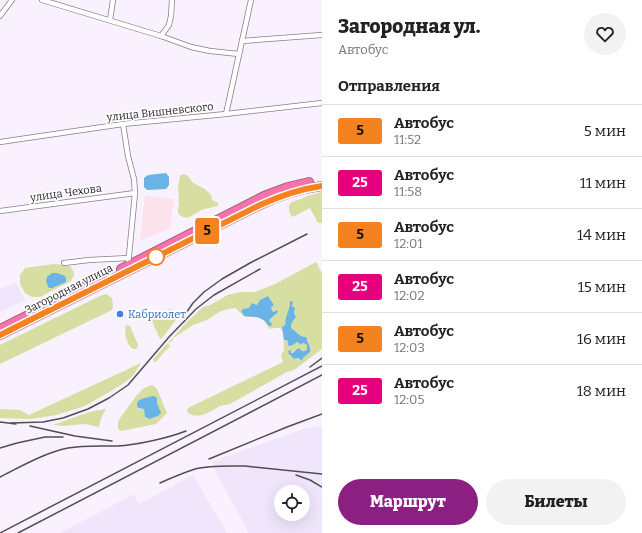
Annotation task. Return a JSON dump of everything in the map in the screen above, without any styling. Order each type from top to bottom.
[{"type":"highway","name":"Загородная улица","points":[[0,329],[264,196],[296,184],[322,180]]},
{"type":"highway","name":"Загородная улица","points":[[0,335],[128,265],[232,219],[279,196],[302,189],[322,186]]},
{"type":"street","points":[[0,16],[12,0]]},
{"type":"street","points":[[42,0],[161,36],[191,47],[210,51],[239,54]]},
{"type":"street","points":[[110,20],[113,0]]},
{"type":"street","points":[[161,36],[169,25],[172,0]]},
{"type":"street","points":[[226,114],[251,0]]},
{"type":"street","points":[[242,42],[322,35]]},
{"type":"street","name":"улица Вишневского","points":[[0,142],[123,124],[322,103]]},
{"type":"street","points":[[64,263],[89,260],[128,265],[135,193],[134,179],[128,156],[123,124]]},
{"type":"street","name":"улица Чехова","points":[[0,211],[135,193]]},
{"type":"shaded area","points":[[145,196],[174,199],[170,228],[140,241]]},
{"type":"shaded area","points":[[16,283],[25,300],[0,312],[0,289]]},
{"type":"shaded area","points":[[322,426],[322,533],[249,533],[214,469],[213,461],[303,429]]},
{"type":"shaded area","points":[[193,475],[227,533],[60,533],[134,494],[139,504]]},
{"type":"green space","points":[[183,174],[187,175],[193,183],[205,189],[211,195],[212,200],[218,203],[218,206],[202,210],[187,218],[181,216],[178,213],[178,188],[180,176]]},
{"type":"green space","points":[[322,192],[322,223],[318,223],[310,208],[293,217],[290,214],[289,205],[292,202]]},
{"type":"green space","points":[[316,262],[322,273],[322,349],[294,370],[287,372],[230,404],[220,406],[204,415],[191,415],[187,412],[188,408],[283,362],[281,355],[284,350],[283,332],[280,328],[270,329],[264,321],[269,326],[271,322],[269,320],[276,312],[276,310],[273,312],[271,308],[274,305],[268,296],[260,300],[257,305],[253,303],[249,308],[241,311],[243,315],[259,318],[245,317],[235,308],[219,312],[207,320],[193,325],[172,339],[173,341],[168,343],[170,347],[156,362],[154,362],[154,358],[186,323],[203,307],[210,305],[227,295],[240,292],[255,292],[275,284]],"holes":[[[293,302],[292,305],[295,310],[294,313],[296,316],[291,323],[291,328],[301,336],[306,337],[311,348],[301,361],[298,358],[294,359],[289,354],[289,350],[292,353],[296,350],[305,351],[307,349],[307,345],[303,343],[300,345],[297,342],[291,346],[288,341],[284,341],[283,327],[285,325],[290,303]]]},
{"type":"green space","points":[[54,264],[71,267],[74,275],[71,281],[40,297],[32,297],[25,293],[20,284],[20,275],[25,268]]},
{"type":"green space","points":[[106,294],[112,298],[112,310],[0,364],[0,345]]},
{"type":"green space","points":[[170,309],[175,311],[179,316],[160,339],[151,319]]},
{"type":"green space","points":[[126,325],[130,326],[138,345],[137,349],[131,347],[127,341],[125,332]]},
{"type":"green space","points":[[141,363],[133,376],[121,385],[85,406],[56,415],[31,419],[0,418],[0,409],[20,410],[29,415]]},
{"type":"green space","points":[[152,385],[157,389],[167,413],[156,424],[121,431],[118,429],[118,421],[136,396],[144,388]],"holes":[[[154,396],[157,398],[158,416],[148,419],[145,417],[144,409],[139,409],[137,406],[138,401]]]},
{"type":"green space","points":[[106,409],[101,418],[99,427],[85,424],[63,426],[53,425],[89,412]]},
{"type":"water","points":[[166,173],[169,177],[169,185],[166,189],[147,190],[144,187],[144,178],[148,175]]},
{"type":"water","points":[[52,273],[65,276],[66,282],[49,288],[46,282],[47,277]]},
{"type":"water","points":[[268,296],[274,305],[271,308],[273,312],[276,310],[278,312],[269,320],[272,324],[271,326],[269,326],[264,320],[244,316],[241,311],[243,309],[249,308],[252,303],[257,305],[260,300]]},
{"type":"water","points":[[291,301],[293,302],[292,306],[295,308],[294,313],[296,317],[291,328],[301,336],[307,338],[310,348],[310,352],[303,358],[302,361],[298,358],[294,359],[288,351],[291,350],[291,353],[293,353],[299,348],[302,351],[305,351],[307,349],[307,345],[303,343],[300,345],[297,342],[290,346],[288,345],[288,341],[284,340],[282,327],[285,325]]},
{"type":"water","points":[[152,396],[157,398],[157,403],[161,413],[158,416],[149,419],[145,417],[144,409],[138,408],[137,402],[140,399]]},
{"type":"railway","points":[[184,316],[193,303],[204,292],[222,279],[307,234]]},
{"type":"railway","points":[[11,423],[43,422],[63,418],[88,409],[109,398],[128,385],[169,337],[196,309],[214,295],[260,269]]},
{"type":"railway","points":[[310,367],[322,358]]},
{"type":"railway","points":[[0,533],[322,366]]},
{"type":"railway","points":[[18,533],[322,375]]},
{"type":"railway","points":[[209,459],[322,414]]},
{"type":"railway","points":[[0,422],[16,424]]},
{"type":"railway","points":[[30,426],[75,436],[112,441]]},
{"type":"railway","points":[[0,477],[42,456],[59,450],[74,447],[117,446],[143,443],[162,439],[186,431]]},
{"type":"railway","points":[[0,448],[45,437],[63,437]]},
{"type":"railway","points":[[160,483],[195,469],[213,466],[245,466],[322,474]]},
{"type":"railway","points":[[296,475],[310,480],[322,487]]},
{"type":"bus line","name":"5","points":[[0,335],[279,196],[297,190],[322,186]]},
{"type":"place","name":"Кабриолет","points":[[120,314]]}]
